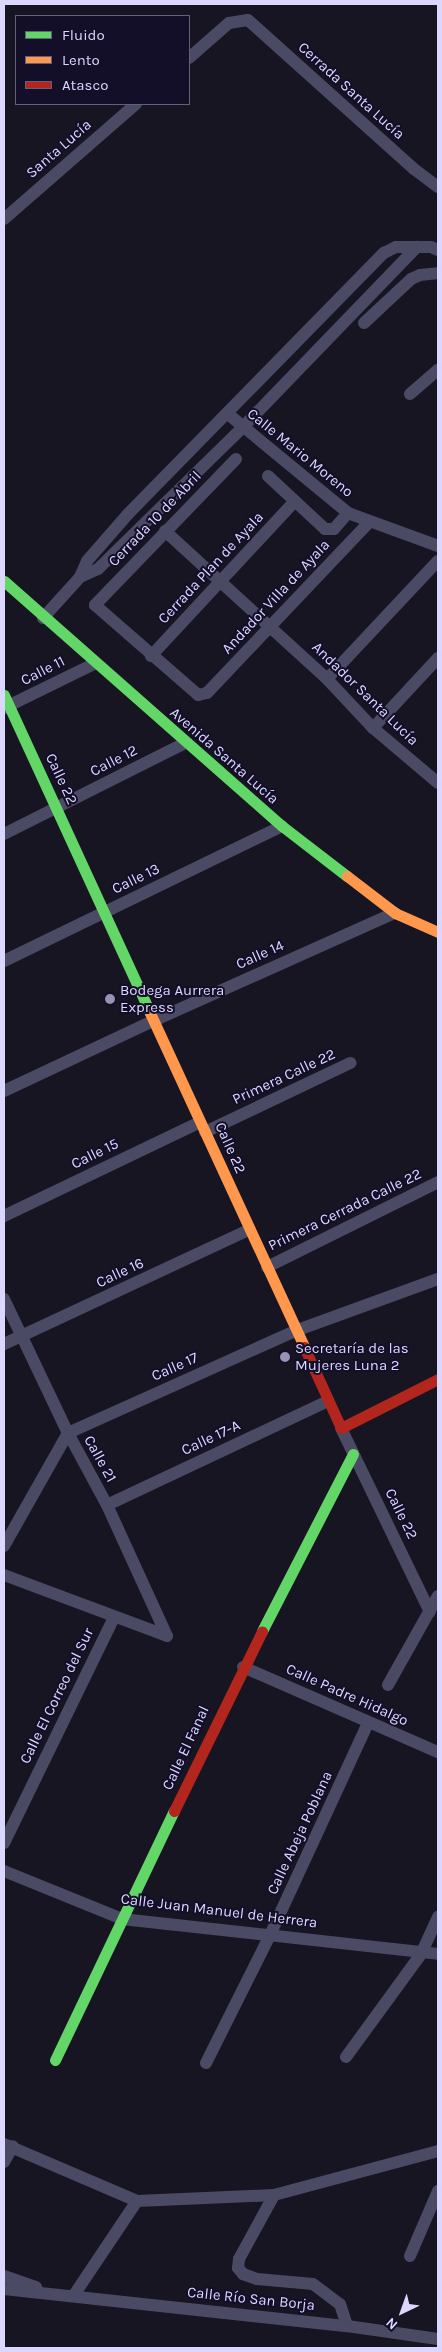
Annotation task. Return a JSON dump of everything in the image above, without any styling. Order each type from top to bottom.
[{"type":"street","name":"Cerrada Santa Lucía","points":[[190,57],[229,23],[243,18],[260,28],[315,81],[438,187]]},
{"type":"street","name":"Santa Lucía","points":[[4,219],[135,105]]},
{"type":"street","points":[[44,618],[80,577],[87,561],[116,528],[384,254],[396,247],[438,250]]},
{"type":"street","points":[[80,577],[98,569],[242,428],[417,247]]},
{"type":"street","points":[[364,323],[411,279],[438,273]]},
{"type":"street","points":[[410,394],[438,370]]},
{"type":"street","name":"Calle Mario Moreno","points":[[228,414],[242,428],[348,513],[438,546]]},
{"type":"street","name":"Cerrada 10 de Abril","points":[[151,656],[96,608],[96,602],[236,458]]},
{"type":"street","points":[[268,476],[294,502],[330,530],[338,526],[348,513]]},
{"type":"street","name":"Cerrada Plan de Ayala","points":[[151,656],[294,502]]},
{"type":"street","name":"Andador Villa de Ayala","points":[[151,656],[195,694],[207,693],[369,522]]},
{"type":"street","name":"Andador Santa Lucía","points":[[165,532],[327,679],[373,728],[438,783]]},
{"type":"street","points":[[327,679],[438,561]]},
{"type":"street","name":"Avenida Santa Lucía","points":[[4,581],[185,743],[282,826],[395,913],[438,932]]},
{"type":"street","points":[[373,728],[438,658]]},
{"type":"street","name":"Calle 11","points":[[5,703],[96,663]]},
{"type":"street","name":"Calle 22","points":[[5,703],[104,912],[328,1401],[430,1612]]},
{"type":"street","name":"Calle 12","points":[[4,834],[185,743]]},
{"type":"street","name":"Calle 13","points":[[4,961],[282,826]]},
{"type":"street","name":"Calle 14","points":[[4,1091],[153,1021],[395,913]]},
{"type":"street","name":"Primera Calle 22","points":[[202,1127],[350,1063]]},
{"type":"street","name":"Calle 15","points":[[4,1216],[202,1127]]},
{"type":"street","name":"Primera Cerrada Calle 22","points":[[266,1267],[438,1182]]},
{"type":"street","name":"Calle 16","points":[[4,1344],[249,1230]]},
{"type":"street","name":"Calle 17","points":[[68,1433],[296,1331],[438,1279]]},
{"type":"street","name":"Calle 21","points":[[4,1299],[68,1433],[107,1504],[167,1636],[114,1617]]},
{"type":"street","points":[[342,1428],[438,1379]]},
{"type":"street","name":"Calle 17-A","points":[[107,1504],[328,1401]]},
{"type":"street","points":[[4,1546],[68,1433]]},
{"type":"street","name":"Calle El Fanal","points":[[55,2060],[242,1667],[353,1454]]},
{"type":"street","points":[[4,1575],[114,1617]]},
{"type":"street","points":[[388,1685],[438,1596]]},
{"type":"street","name":"Calle El Correo del Sur","points":[[4,1843],[114,1617]]},
{"type":"street","name":"Calle Padre Hidalgo","points":[[242,1667],[438,1752]]},
{"type":"street","name":"Calle Abeja Poblana","points":[[206,2063],[271,1934],[368,1723]]},
{"type":"street","name":"Calle Juan Manuel de Herrera","points":[[4,1871],[122,1919],[271,1934],[421,1954],[438,1954]]},
{"type":"street","points":[[346,2057],[421,1954],[438,1917]]},
{"type":"street","points":[[4,2162],[8,2145],[137,2201],[274,2196],[438,2151]]},
{"type":"street","points":[[410,2256],[438,2192]]},
{"type":"street","points":[[274,2196],[239,2259],[238,2268],[243,2274],[256,2279],[312,2284],[340,2304],[347,2326]]},
{"type":"street","points":[[74,2295],[137,2201]]},
{"type":"street","name":"Calle Río San Borja","points":[[4,2276],[60,2294]]},
{"type":"street","name":"Calle Río San Borja","points":[[4,2289],[74,2295],[347,2326],[438,2339]]},
{"type":"traffic: fast","points":[[4,581],[282,826],[347,876]]},
{"type":"traffic: fast","points":[[4,695],[150,1013]]},
{"type":"traffic: fast","points":[[262,1631],[353,1454]]},
{"type":"traffic: fast","points":[[55,2060],[174,1811]]},
{"type":"traffic: slow","points":[[347,876],[395,913],[438,932]]},
{"type":"traffic: slow","points":[[150,1013],[304,1347]]},
{"type":"traffic: jam","points":[[304,1347],[341,1428],[438,1379]]},
{"type":"traffic: jam","points":[[174,1811],[262,1631]]},
{"type":"place","name":"Bodega Aurrera Express","points":[[110,999]]},
{"type":"place","name":"Secretaría de las Mujeres Luna 2","points":[[285,1357]]}]
